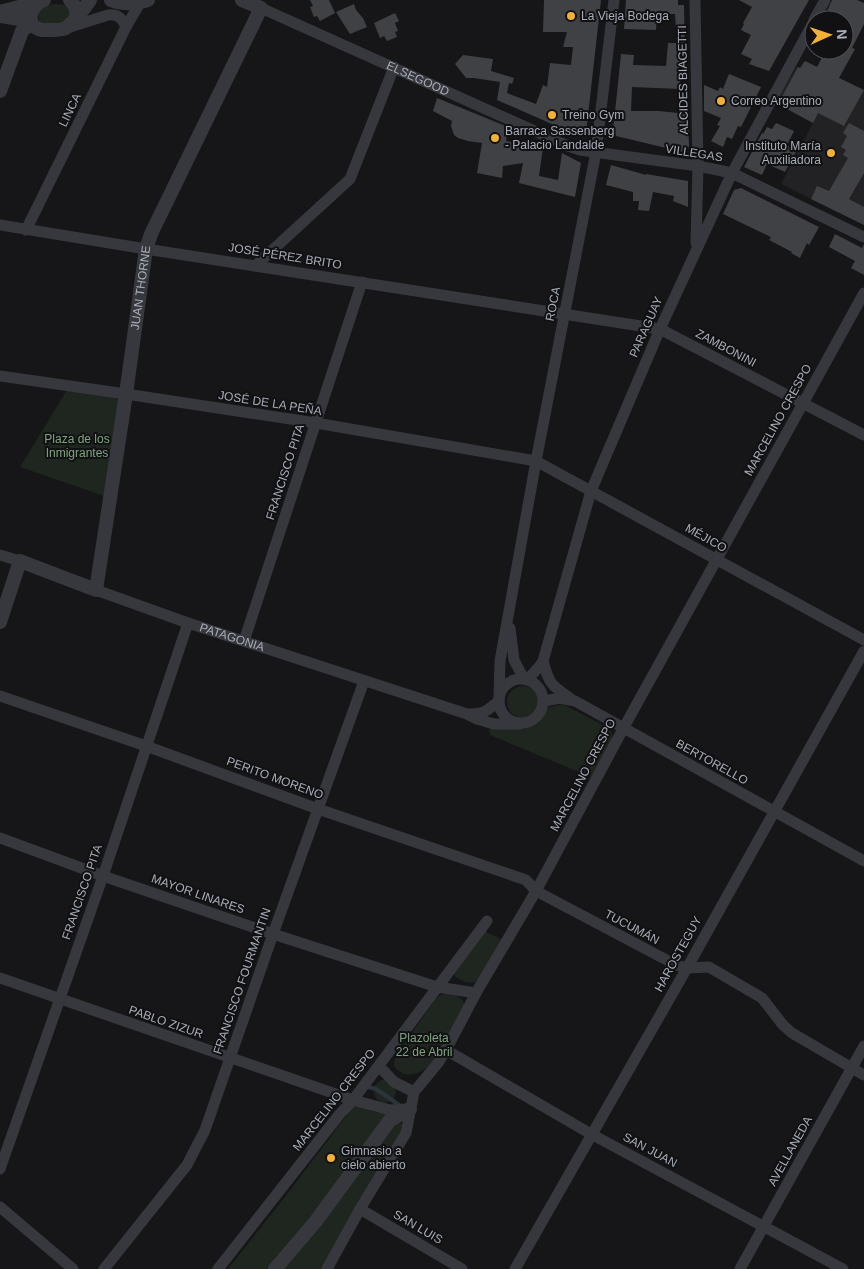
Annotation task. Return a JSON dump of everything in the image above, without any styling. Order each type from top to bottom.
[{"type":"street","points":[[70,0],[76,11],[76,18]]},
{"type":"street","points":[[65,29],[90,0]]},
{"type":"street","points":[[110,0],[122,4],[144,1]]},
{"type":"street","name":"ELSEGOOD","points":[[242,0],[568,146],[596,152]]},
{"type":"street","name":"ROCA","points":[[510,611],[536,461],[596,152],[614,0]]},
{"type":"street","name":"ALCIDES BIAGETTI","points":[[695,0],[698,166],[696,250]]},
{"type":"street","points":[[0,14],[41,1]]},
{"type":"street","points":[[0,91],[22,31],[31,22],[31,13],[41,1]]},
{"type":"street","name":"LINCA","points":[[26,230],[126,27],[144,1]]},
{"type":"street","name":"JUAN THORNE","points":[[96,590],[146,249],[150,234],[261,8]]},
{"type":"street","points":[[0,14],[31,22],[39,29],[44,30],[65,29],[114,14],[123,20],[126,27]]},
{"type":"street","name":"PARAGUAY","points":[[526,680],[543,661],[591,491],[660,329],[732,172],[804,39]]},
{"type":"street","points":[[255,266],[350,179],[394,67]]},
{"type":"street","name":"VILLEGAS","points":[[596,152],[732,172],[864,237]]},
{"type":"street","name":"JOSÉ PÉREZ BRITO","points":[[0,225],[566,314]]},
{"type":"street","name":"FRANCISCO PITA","points":[[244,642],[362,282]]},
{"type":"street","name":"MARCELINO CRESPO","points":[[327,1269],[360,1209],[406,1133],[414,1092],[438,1063],[446,1050],[536,891],[716,559],[864,293]]},
{"type":"street","name":"ZAMBONINI","points":[[566,314],[660,329],[864,435]]},
{"type":"street","name":"JOSÉ DE LA PEÑA","points":[[0,376],[316,424],[536,461]]},
{"type":"street","name":"MÉJICO","points":[[536,461],[864,640]]},
{"type":"street","name":"PATAGONIA","points":[[0,555],[188,623],[477,719],[494,724],[520,724]]},
{"type":"street","points":[[0,622],[20,561]]},
{"type":"street","points":[[510,611],[514,660],[526,680]]},
{"type":"street","points":[[466,714],[485,712],[499,700],[506,685],[512,681],[526,680],[539,687],[544,701],[543,708],[534,720],[520,724],[507,718],[502,712],[499,700],[500,661],[510,611]]},
{"type":"street","name":"FRANCISCO PITA","points":[[0,1168],[103,876],[188,623]]},
{"type":"street","name":"HAROSTEGUY","points":[[515,1269],[687,968],[864,651]]},
{"type":"street","points":[[543,661],[550,682],[575,701]]},
{"type":"street","name":"FRANCISCO FOURMANTIN","points":[[104,1269],[187,1165],[205,1130],[272,934],[364,680]]},
{"type":"street","name":"PERITO MORENO","points":[[0,696],[146,746],[318,809],[526,880],[536,891]]},
{"type":"street","name":"BERTORELLO","points":[[544,701],[560,698],[575,701],[864,861]]},
{"type":"street","name":"MAYOR LINARES","points":[[0,838],[103,876],[272,934],[437,987],[476,994]]},
{"type":"street","name":"TUCUMÁN","points":[[536,891],[676,966],[687,968],[709,967],[762,998],[783,1025],[792,1033],[864,1075]]},
{"type":"street","name":"MARCELINO CRESPO","points":[[218,1269],[339,1115],[353,1100],[487,921]]},
{"type":"street","name":"PABLO ZIZUR","points":[[0,978],[353,1100],[390,1110],[410,1109]]},
{"type":"street","name":"AVELLANEDA","points":[[740,1269],[864,1046]]},
{"type":"street","name":"SAN JUAN","points":[[446,1050],[591,1134],[843,1269]]},
{"type":"street","points":[[379,1066],[394,1082],[414,1092]]},
{"type":"street","points":[[274,1269],[316,1221],[390,1120],[410,1109]]},
{"type":"street","points":[[0,1208],[73,1269]]},
{"type":"street","name":"SAN LUIS","points":[[360,1209],[462,1269]]},
{"type":"shaded area","name":"Instituto María Auxiliadora","points":[[805,61],[864,90],[864,225],[781,184],[813,123],[775,103],[797,66],[800,68]]},
{"type":"green space","points":[[54,4],[65,5],[69,11],[69,18],[58,26],[40,24],[39,12],[46,6]]},
{"type":"green space","name":"Plaza de los Inmigrantes","points":[[67,390],[113,397],[120,402],[107,497],[20,467]]},
{"type":"green space","points":[[523,686],[534,691],[539,702],[534,713],[523,718],[512,713],[507,702],[512,691]]},
{"type":"green space","points":[[563,704],[608,728],[612,733],[612,740],[591,777],[490,735],[489,728],[520,727],[534,724],[544,714],[546,708]]},
{"type":"green space","points":[[484,931],[501,939],[480,980],[470,983],[461,980],[455,976],[454,972]]},
{"type":"green space","name":"Plazoleta 22 de Abril","points":[[444,994],[458,997],[463,1000],[465,1006],[441,1051],[428,1067],[416,1074],[407,1074],[397,1070],[394,1067],[395,1057],[437,997]]},
{"type":"green space","points":[[381,1080],[385,1080],[396,1089],[395,1096],[388,1102],[379,1101],[375,1097],[375,1085]]},
{"type":"green space","points":[[361,1106],[374,1112],[385,1114],[387,1117],[318,1211],[267,1269],[228,1269],[353,1107]]},
{"type":"green space","points":[[397,1123],[402,1125],[401,1131],[322,1269],[282,1269],[393,1126]]},
{"type":"building","points":[[310,0],[329,0],[335,13],[320,21],[317,16],[314,17],[310,7],[313,6]]},
{"type":"building","points":[[544,0],[601,0],[586,133],[579,136],[497,100],[500,82],[466,78],[455,64],[463,55],[493,59],[491,71],[514,78],[512,84],[509,83],[507,93],[536,104],[543,85],[547,87],[550,63],[571,65],[573,47],[563,47],[567,32],[543,32]]},
{"type":"building","points":[[626,0],[678,0],[678,5],[684,5],[687,78],[680,78],[680,89],[632,87],[631,111],[688,114],[689,147],[683,152],[616,136],[613,131],[621,54],[634,55],[633,65],[666,66],[668,43],[677,43],[675,14],[657,14],[656,30],[624,29]]},
{"type":"building","points":[[739,0],[809,0],[769,71],[749,64],[752,59],[741,54],[751,35],[741,30],[752,7]]},
{"type":"building","points":[[832,0],[857,0],[864,3],[864,24],[854,44],[854,10],[828,10]]},
{"type":"building","points":[[354,4],[367,27],[350,34],[336,12]]},
{"type":"building","points":[[395,13],[399,21],[395,23],[398,31],[395,32],[397,37],[387,41],[384,36],[380,38],[374,23]]},
{"type":"building","points":[[821,60],[849,60],[839,78],[864,90],[844,126],[818,113],[813,123],[778,104],[798,67],[800,68],[805,61],[817,67]]},
{"type":"building","points":[[729,74],[761,87],[741,127],[738,126],[732,139],[727,137],[723,147],[711,141],[720,126],[717,125],[721,118],[704,111],[704,85],[718,91],[720,87],[723,89]]},
{"type":"building","points":[[437,98],[508,127],[506,141],[543,148],[539,176],[558,180],[562,153],[581,163],[575,197],[519,183],[523,163],[503,166],[502,178],[477,173],[482,143],[468,141],[454,135],[451,126],[452,121],[433,111]]},
{"type":"building","points":[[776,123],[794,131],[787,145],[797,150],[785,172],[767,164],[762,175],[744,167],[762,133],[767,127],[772,129]]},
{"type":"building","name":"Instituto María Auxiliadora","points":[[849,123],[864,131],[864,173],[849,199],[864,207],[864,225],[811,199],[817,186],[829,191],[848,158],[843,155],[846,150],[841,147],[847,136],[843,133]]},
{"type":"building","points":[[611,165],[646,175],[688,181],[688,207],[673,201],[674,196],[653,192],[649,211],[638,210],[639,201],[633,201],[633,192],[606,185]]},
{"type":"building","points":[[741,188],[819,227],[809,245],[807,243],[800,258],[769,240],[771,237],[723,214],[734,190]]},
{"type":"building","points":[[835,234],[862,248],[864,244],[864,275],[851,268],[855,261],[829,247]]},
{"type":"waterway","points":[[368,1087],[376,1089],[399,1105]]},
{"type":"place","name":"La Vieja Bodega","points":[[571,16]]},
{"type":"place","name":"Correo Argentino","points":[[721,101]]},
{"type":"place","name":"Treino Gym","points":[[552,115]]},
{"type":"place","name":"Barraca Sassenberg - Palacio Landalde","points":[[495,138]]},
{"type":"place","name":"Instituto María Auxiliadora","points":[[831,153]]},
{"type":"place","name":"Gimnasio a cielo abierto","points":[[331,1158]]}]
